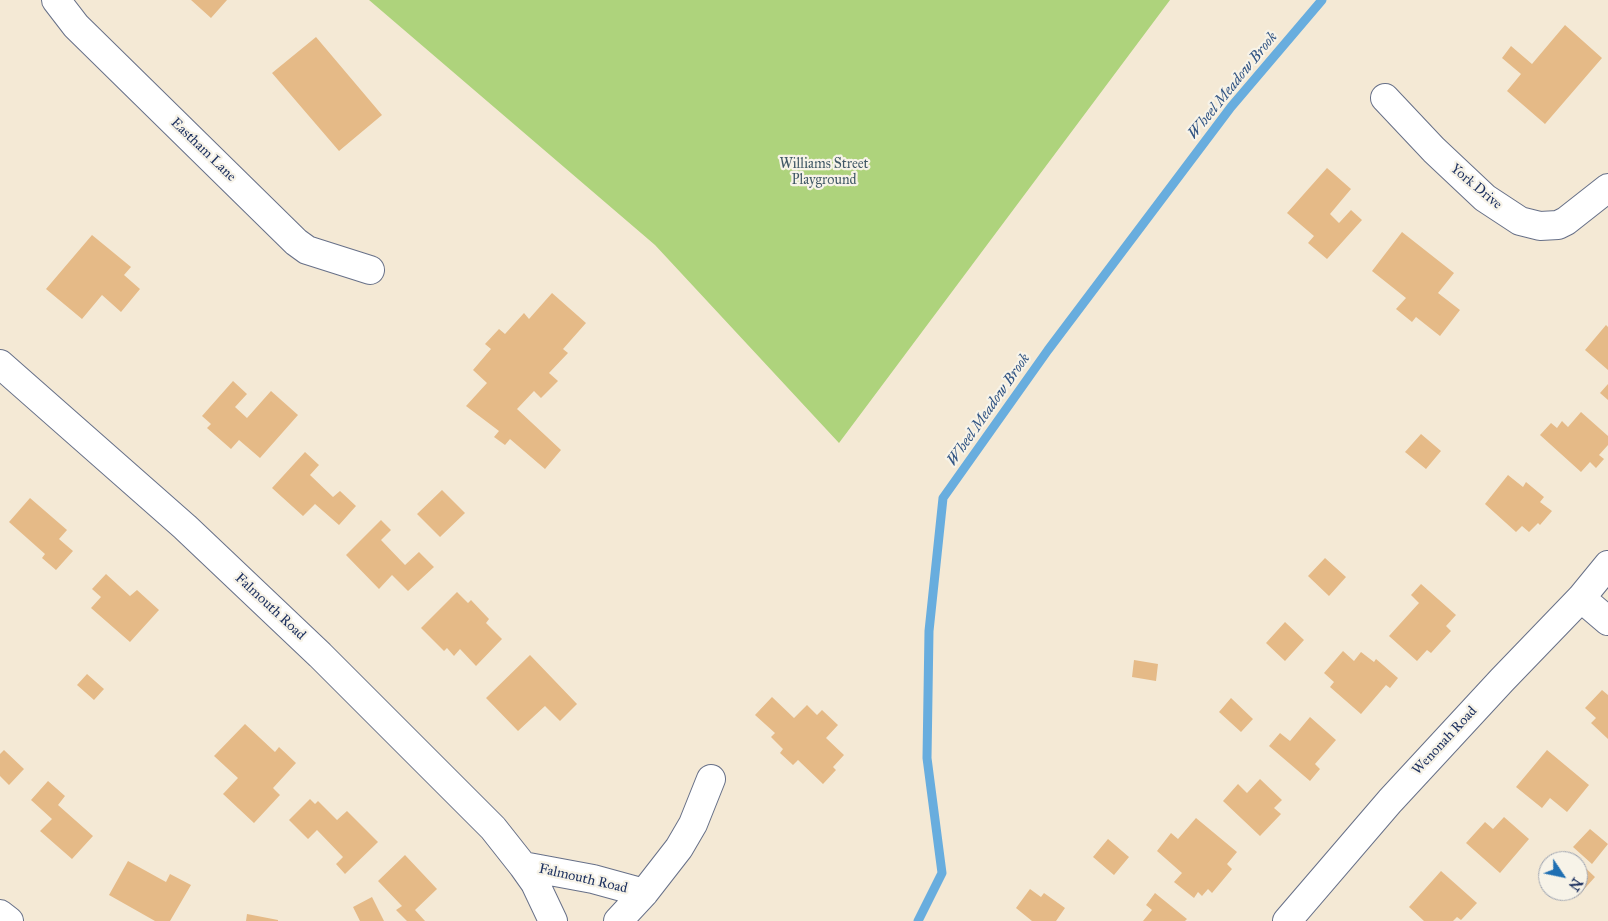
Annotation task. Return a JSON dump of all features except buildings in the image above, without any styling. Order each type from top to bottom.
[{"type":"street","name":"Eastham Lane","points":[[56,0],[76,26],[296,242],[307,250],[370,270]]},
{"type":"street","name":"York Drive","points":[[1385,98],[1434,150],[1485,198],[1520,221],[1540,226],[1558,225],[1566,221],[1608,188]]},
{"type":"street","name":"Falmouth Road","points":[[0,364],[185,527],[314,648],[493,828],[535,883],[552,921]]},
{"type":"street","name":"Wenonah Road","points":[[1287,921],[1390,801],[1581,598],[1608,565]]},
{"type":"street","points":[[1581,598],[1608,621]]},
{"type":"street","points":[[618,921],[644,893],[679,848],[693,824],[711,778]]},
{"type":"street","name":"Falmouth Road","points":[[523,866],[593,880],[644,893]]},
{"type":"street","points":[[0,914],[9,921]]},
{"type":"green space","name":"Williams Street Playground","points":[[369,0],[1170,0],[839,443],[655,245]]},
{"type":"waterway","name":"Wheel Meadow Brook","points":[[918,921],[942,873],[927,758],[929,631],[943,498],[1048,350],[1231,107],[1322,0]]}]
